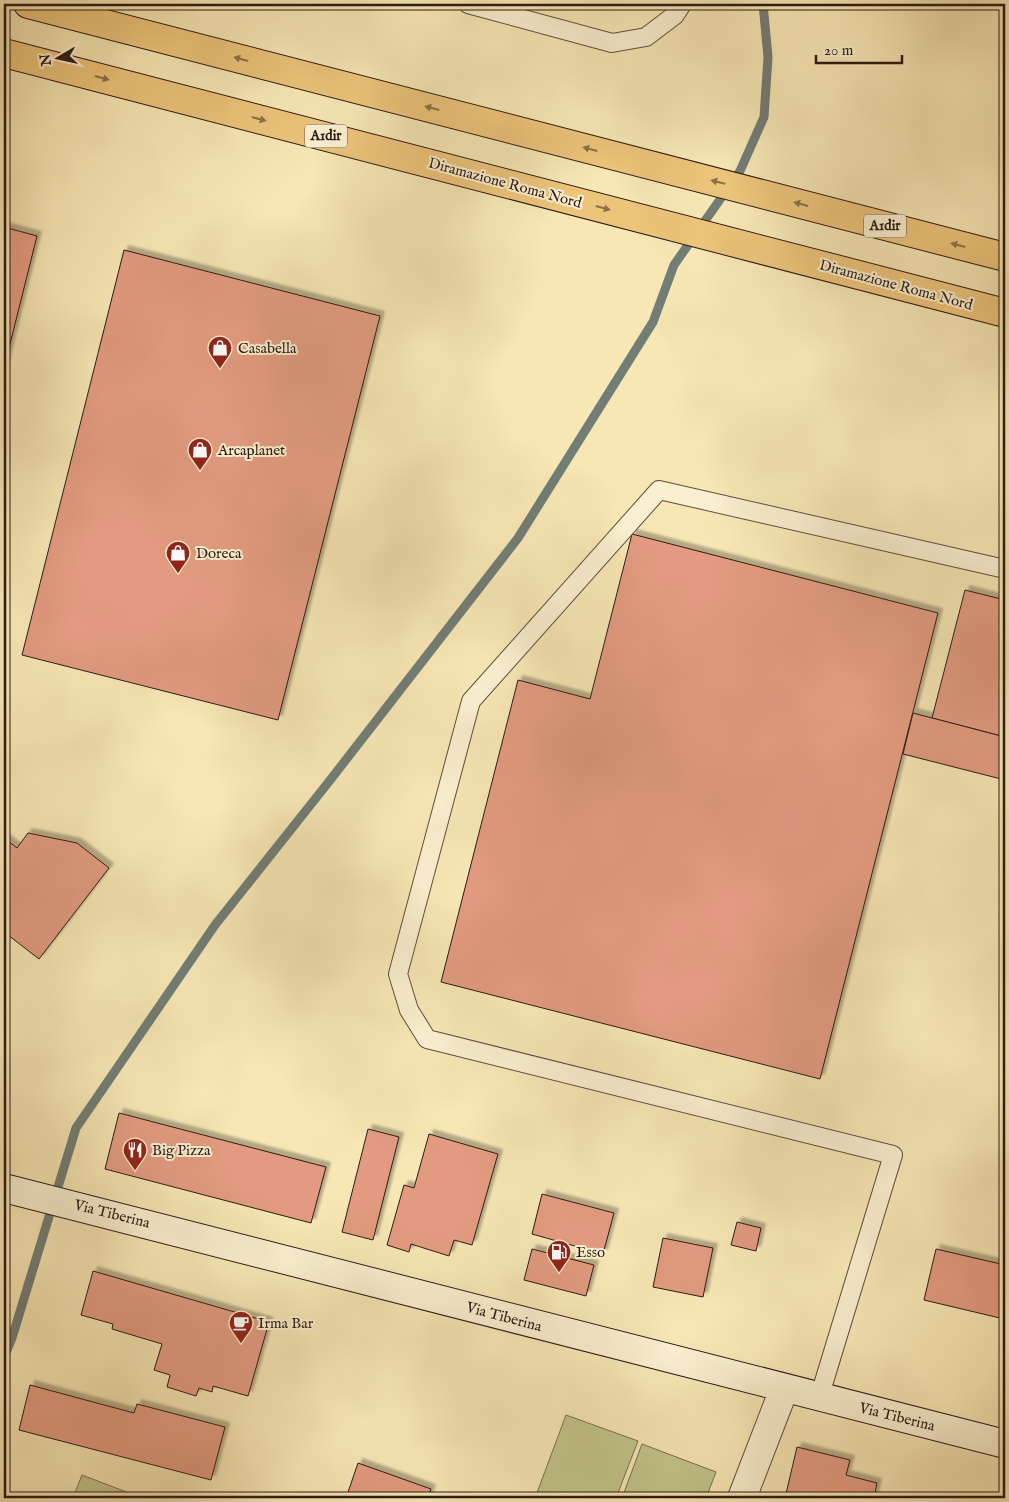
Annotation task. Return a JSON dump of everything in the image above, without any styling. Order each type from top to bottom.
[{"type":"highway","name":"A1dir","points":[[28,4],[1005,257]]},
{"type":"highway","name":"Diramazione Roma Nord","points":[[4,53],[1005,313]]},
{"type":"main road","name":"Via Tiberina","points":[[4,1188],[86,1207],[784,1389],[1005,1444]]},
{"type":"main road","points":[[742,1498],[784,1389]]},
{"type":"lane","points":[[468,4],[612,43],[646,37],[675,15],[682,4]]},
{"type":"lane","points":[[819,1398],[893,1155],[427,1039],[409,1010],[398,974],[471,701],[659,490],[1005,569]]},
{"type":"green space","points":[[566,1415],[638,1441],[616,1498],[535,1498]]},
{"type":"green space","points":[[642,1444],[716,1472],[706,1498],[622,1498]]},
{"type":"green space","points":[[82,1475],[142,1498],[73,1498]]},
{"type":"building","points":[[4,227],[37,236],[4,368]]},
{"type":"building","points":[[124,250],[380,316],[278,720],[22,655]]},
{"type":"building","points":[[632,534],[938,613],[820,1079],[441,982],[518,680],[590,699]]},
{"type":"building","points":[[965,590],[1005,600],[1005,737],[932,718]]},
{"type":"building","points":[[913,713],[1005,737],[1005,780],[903,754]]},
{"type":"building","points":[[28,833],[77,843],[109,868],[39,959],[4,932],[4,838],[17,848]]},
{"type":"building","points":[[119,1113],[326,1167],[311,1223],[105,1169]]},
{"type":"building","points":[[368,1129],[399,1137],[373,1240],[342,1232]]},
{"type":"building","points":[[429,1134],[498,1154],[472,1245],[454,1240],[449,1256],[411,1244],[409,1252],[387,1245],[404,1185],[414,1188]]},
{"type":"building","points":[[542,1194],[614,1213],[603,1254],[532,1234]]},
{"type":"building","points":[[737,1222],[761,1228],[756,1251],[731,1245]]},
{"type":"building","points":[[663,1238],[713,1248],[703,1297],[653,1287]]},
{"type":"building","name":"Esso","points":[[532,1249],[594,1265],[586,1296],[524,1280]]},
{"type":"building","points":[[936,1249],[1005,1265],[1004,1319],[924,1300]]},
{"type":"building","points":[[93,1271],[269,1322],[248,1396],[213,1386],[212,1392],[199,1388],[196,1396],[167,1387],[170,1375],[154,1370],[162,1344],[112,1329],[113,1324],[81,1315]]},
{"type":"building","points":[[30,1385],[134,1413],[137,1404],[225,1427],[211,1480],[19,1430]]},
{"type":"building","points":[[797,1447],[850,1460],[846,1475],[877,1483],[874,1498],[785,1498]]},
{"type":"building","points":[[358,1463],[431,1489],[428,1498],[346,1498]]},
{"type":"waterway","points":[[4,1357],[12,1338],[76,1128],[215,925],[518,538],[653,322],[674,265],[740,171],[764,117],[768,57],[763,4]]},
{"type":"place","name":"Casabella","points":[[220,369]]},
{"type":"place","name":"Arcaplanet","points":[[200,471]]},
{"type":"place","name":"Doreca","points":[[178,574]]},
{"type":"place","name":"Big Pizza","points":[[135,1171]]},
{"type":"place","name":"Esso","points":[[559,1273]]},
{"type":"place","name":"Irma Bar","points":[[241,1344]]}]
